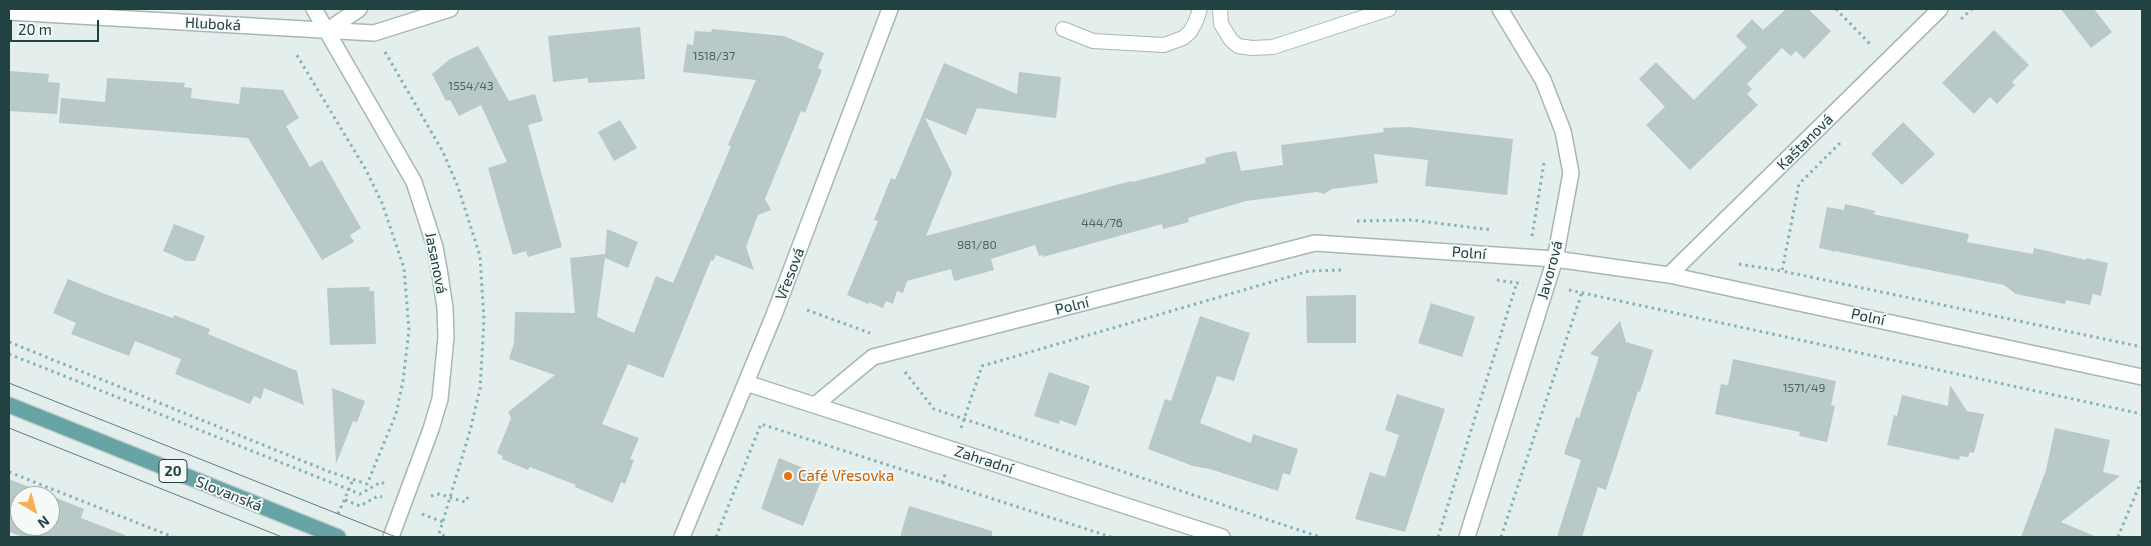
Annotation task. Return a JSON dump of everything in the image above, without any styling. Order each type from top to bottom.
[{"type":"main road","name":"Slovanská","points":[[9,405],[334,536]]},
{"type":"street","name":"Jasanová","points":[[314,9],[328,30],[414,182],[436,247],[445,308],[444,359],[440,399],[425,446],[391,537]]},
{"type":"street","points":[[328,30],[359,9]]},
{"type":"street","name":"Hluboká","points":[[9,12],[374,33],[450,9]]},
{"type":"street","name":"Vřesová","points":[[682,537],[774,315],[890,9]]},
{"type":"street","name":"Javorová","points":[[1467,537],[1555,259],[1571,173],[1563,130],[1542,80],[1500,9]]},
{"type":"street","name":"Kaštanová","points":[[1670,275],[1940,9]]},
{"type":"street","name":"Polní","points":[[815,405],[873,357],[1315,243],[1555,259],[1670,275],[2142,377]]},
{"type":"street","name":"Zahradní","points":[[746,382],[1222,537]]},
{"type":"lane","points":[[1063,29],[1093,41],[1164,44],[1182,38],[1190,32],[1200,9]]},
{"type":"lane","points":[[1220,9],[1221,24],[1231,40],[1238,46],[1252,48],[1273,47],[1390,9]]},
{"type":"path","points":[[1836,9],[1871,45]]},
{"type":"path","points":[[1958,23],[1972,9]]},
{"type":"path","points":[[9,342],[330,472],[367,484],[396,414],[403,381],[409,330],[404,268],[382,203],[366,170],[300,58],[274,28]]},
{"type":"path","points":[[1840,142],[1799,184],[1782,271],[2142,347]]},
{"type":"path","points":[[1438,537],[1532,235],[1545,161]]},
{"type":"path","points":[[942,483],[982,366],[1309,271],[1345,270]]},
{"type":"path","points":[[1488,279],[1582,292],[2142,414]]},
{"type":"path","points":[[1501,537],[1582,292]]},
{"type":"path","points":[[890,352],[934,409],[1320,537]]},
{"type":"path","points":[[9,354],[349,490],[360,494],[367,491]]},
{"type":"path","points":[[716,537],[761,424],[1111,537]]},
{"type":"path","points":[[9,472],[173,537]]},
{"type":"path","points":[[2118,537],[2142,479]]},
{"type":"path","points":[[334,536],[353,480]]},
{"type":"building","points":[[1786,9],[1808,9],[1831,31],[1804,59],[1796,51],[1791,56],[1782,48],[1747,84],[1752,89],[1747,94],[1758,105],[1690,170],[1646,125],[1665,107],[1639,79],[1656,62],[1694,100],[1747,47],[1736,36],[1752,19],[1763,30]]},
{"type":"building","points":[[2061,9],[2094,9],[2112,32],[2091,48]]},
{"type":"building","points":[[640,27],[645,79],[588,83],[588,78],[553,82],[548,36]]},
{"type":"building","points":[[712,29],[784,36],[824,53],[818,68],[822,70],[805,113],[801,111],[765,199],[771,210],[758,215],[746,247],[754,270],[716,255],[713,261],[711,260],[663,378],[628,364],[602,424],[639,438],[630,459],[634,460],[625,484],[621,482],[613,503],[575,487],[576,485],[530,467],[528,470],[502,459],[503,456],[497,453],[511,418],[508,412],[555,375],[509,359],[514,343],[515,312],[575,313],[570,258],[605,254],[607,229],[638,242],[628,268],[605,258],[597,317],[634,333],[656,276],[673,283],[731,146],[728,145],[756,80],[683,72],[687,44],[693,45],[695,31],[711,32]]},
{"type":"building","points":[[1994,30],[2029,65],[2012,82],[2015,85],[1997,104],[1990,97],[1974,114],[1942,83]]},
{"type":"building","points":[[478,46],[509,101],[535,94],[543,121],[528,125],[562,247],[528,257],[526,251],[513,255],[488,168],[507,162],[481,105],[459,116],[450,100],[446,101],[432,74],[450,59]]},
{"type":"building","points":[[944,63],[1017,94],[1019,72],[1061,77],[1056,118],[977,108],[966,135],[925,118],[952,173],[926,236],[1131,181],[1206,163],[1205,158],[1223,153],[1236,151],[1241,171],[1283,165],[1281,145],[1384,132],[1383,128],[1409,127],[1513,139],[1507,195],[1425,186],[1428,160],[1374,154],[1378,183],[1332,189],[1324,194],[1317,192],[1246,201],[1188,218],[1189,222],[1163,229],[1162,224],[1043,257],[1043,255],[1039,256],[1035,245],[991,259],[994,270],[954,281],[951,269],[907,281],[903,293],[897,291],[893,304],[886,301],[883,308],[869,302],[868,304],[847,295],[878,221],[874,220],[891,178],[895,180]]},
{"type":"building","points":[[9,71],[49,74],[48,82],[60,83],[57,114],[9,111]]},
{"type":"building","points":[[107,78],[185,83],[184,87],[192,88],[191,98],[239,104],[241,87],[283,90],[299,118],[286,126],[310,167],[322,160],[361,228],[350,235],[354,242],[322,260],[248,138],[59,123],[61,98],[105,102]]},
{"type":"building","points":[[620,120],[637,148],[614,161],[598,132]]},
{"type":"building","points":[[1903,122],[1935,154],[1902,185],[1871,154]]},
{"type":"building","points":[[1845,204],[1876,211],[1873,214],[1969,234],[1967,242],[2033,254],[2034,248],[2108,263],[2101,296],[2093,294],[2090,305],[2066,300],[2065,304],[2016,294],[2004,285],[1835,251],[1833,253],[1833,251],[1819,248],[1827,207],[1844,210]]},
{"type":"building","points":[[174,224],[205,236],[195,261],[186,261],[163,251]]},
{"type":"building","points":[[68,279],[110,296],[173,318],[174,315],[210,329],[208,334],[297,371],[304,405],[264,388],[261,399],[254,396],[250,404],[175,374],[181,359],[135,341],[129,356],[71,334],[76,323],[53,313]]},
{"type":"building","points":[[370,287],[369,291],[374,291],[376,344],[330,345],[327,288]]},
{"type":"building","points":[[1356,295],[1356,343],[1307,343],[1306,296]]},
{"type":"building","points":[[1431,303],[1475,317],[1462,357],[1418,343]]},
{"type":"building","points":[[1200,316],[1250,333],[1234,381],[1217,376],[1200,423],[1251,443],[1253,434],[1298,449],[1290,475],[1283,473],[1278,491],[1210,469],[1193,466],[1148,449],[1165,399],[1171,401]]},
{"type":"building","points":[[1620,321],[1626,342],[1653,350],[1606,490],[1598,487],[1582,537],[1557,537],[1581,460],[1564,454],[1576,417],[1579,418],[1599,357],[1590,354]]},
{"type":"building","points":[[1733,359],[1836,381],[1831,405],[1835,406],[1827,442],[1799,436],[1800,432],[1715,414],[1721,384],[1728,385]]},
{"type":"building","points":[[1049,372],[1090,386],[1076,426],[1060,420],[1059,424],[1034,416]]},
{"type":"building","points":[[1950,385],[1967,411],[1984,414],[1974,453],[1970,452],[1968,457],[1960,456],[1959,460],[1887,445],[1894,415],[1897,416],[1902,395],[1948,406]]},
{"type":"building","points":[[332,388],[365,401],[357,422],[353,421],[336,464]]},
{"type":"building","points":[[1397,394],[1445,409],[1405,532],[1355,519],[1370,472],[1385,477],[1399,435],[1385,430]]},
{"type":"building","points":[[2055,428],[2110,440],[2103,472],[2120,476],[2061,522],[2097,537],[2021,537],[2046,470]]},
{"type":"building","points":[[779,458],[823,476],[803,526],[761,509]]},
{"type":"building","points":[[9,479],[26,486],[10,486],[10,532]]},
{"type":"building","points":[[60,499],[84,509],[81,518],[125,535],[125,537],[20,536],[60,536]]},
{"type":"building","points":[[909,506],[992,531],[992,537],[900,537]]},
{"type":"tram line","points":[[9,383],[396,537]]},
{"type":"tram line","points":[[9,428],[282,537]]},
{"type":"place","name":"Café Vřesovka","points":[[788,476]]}]
